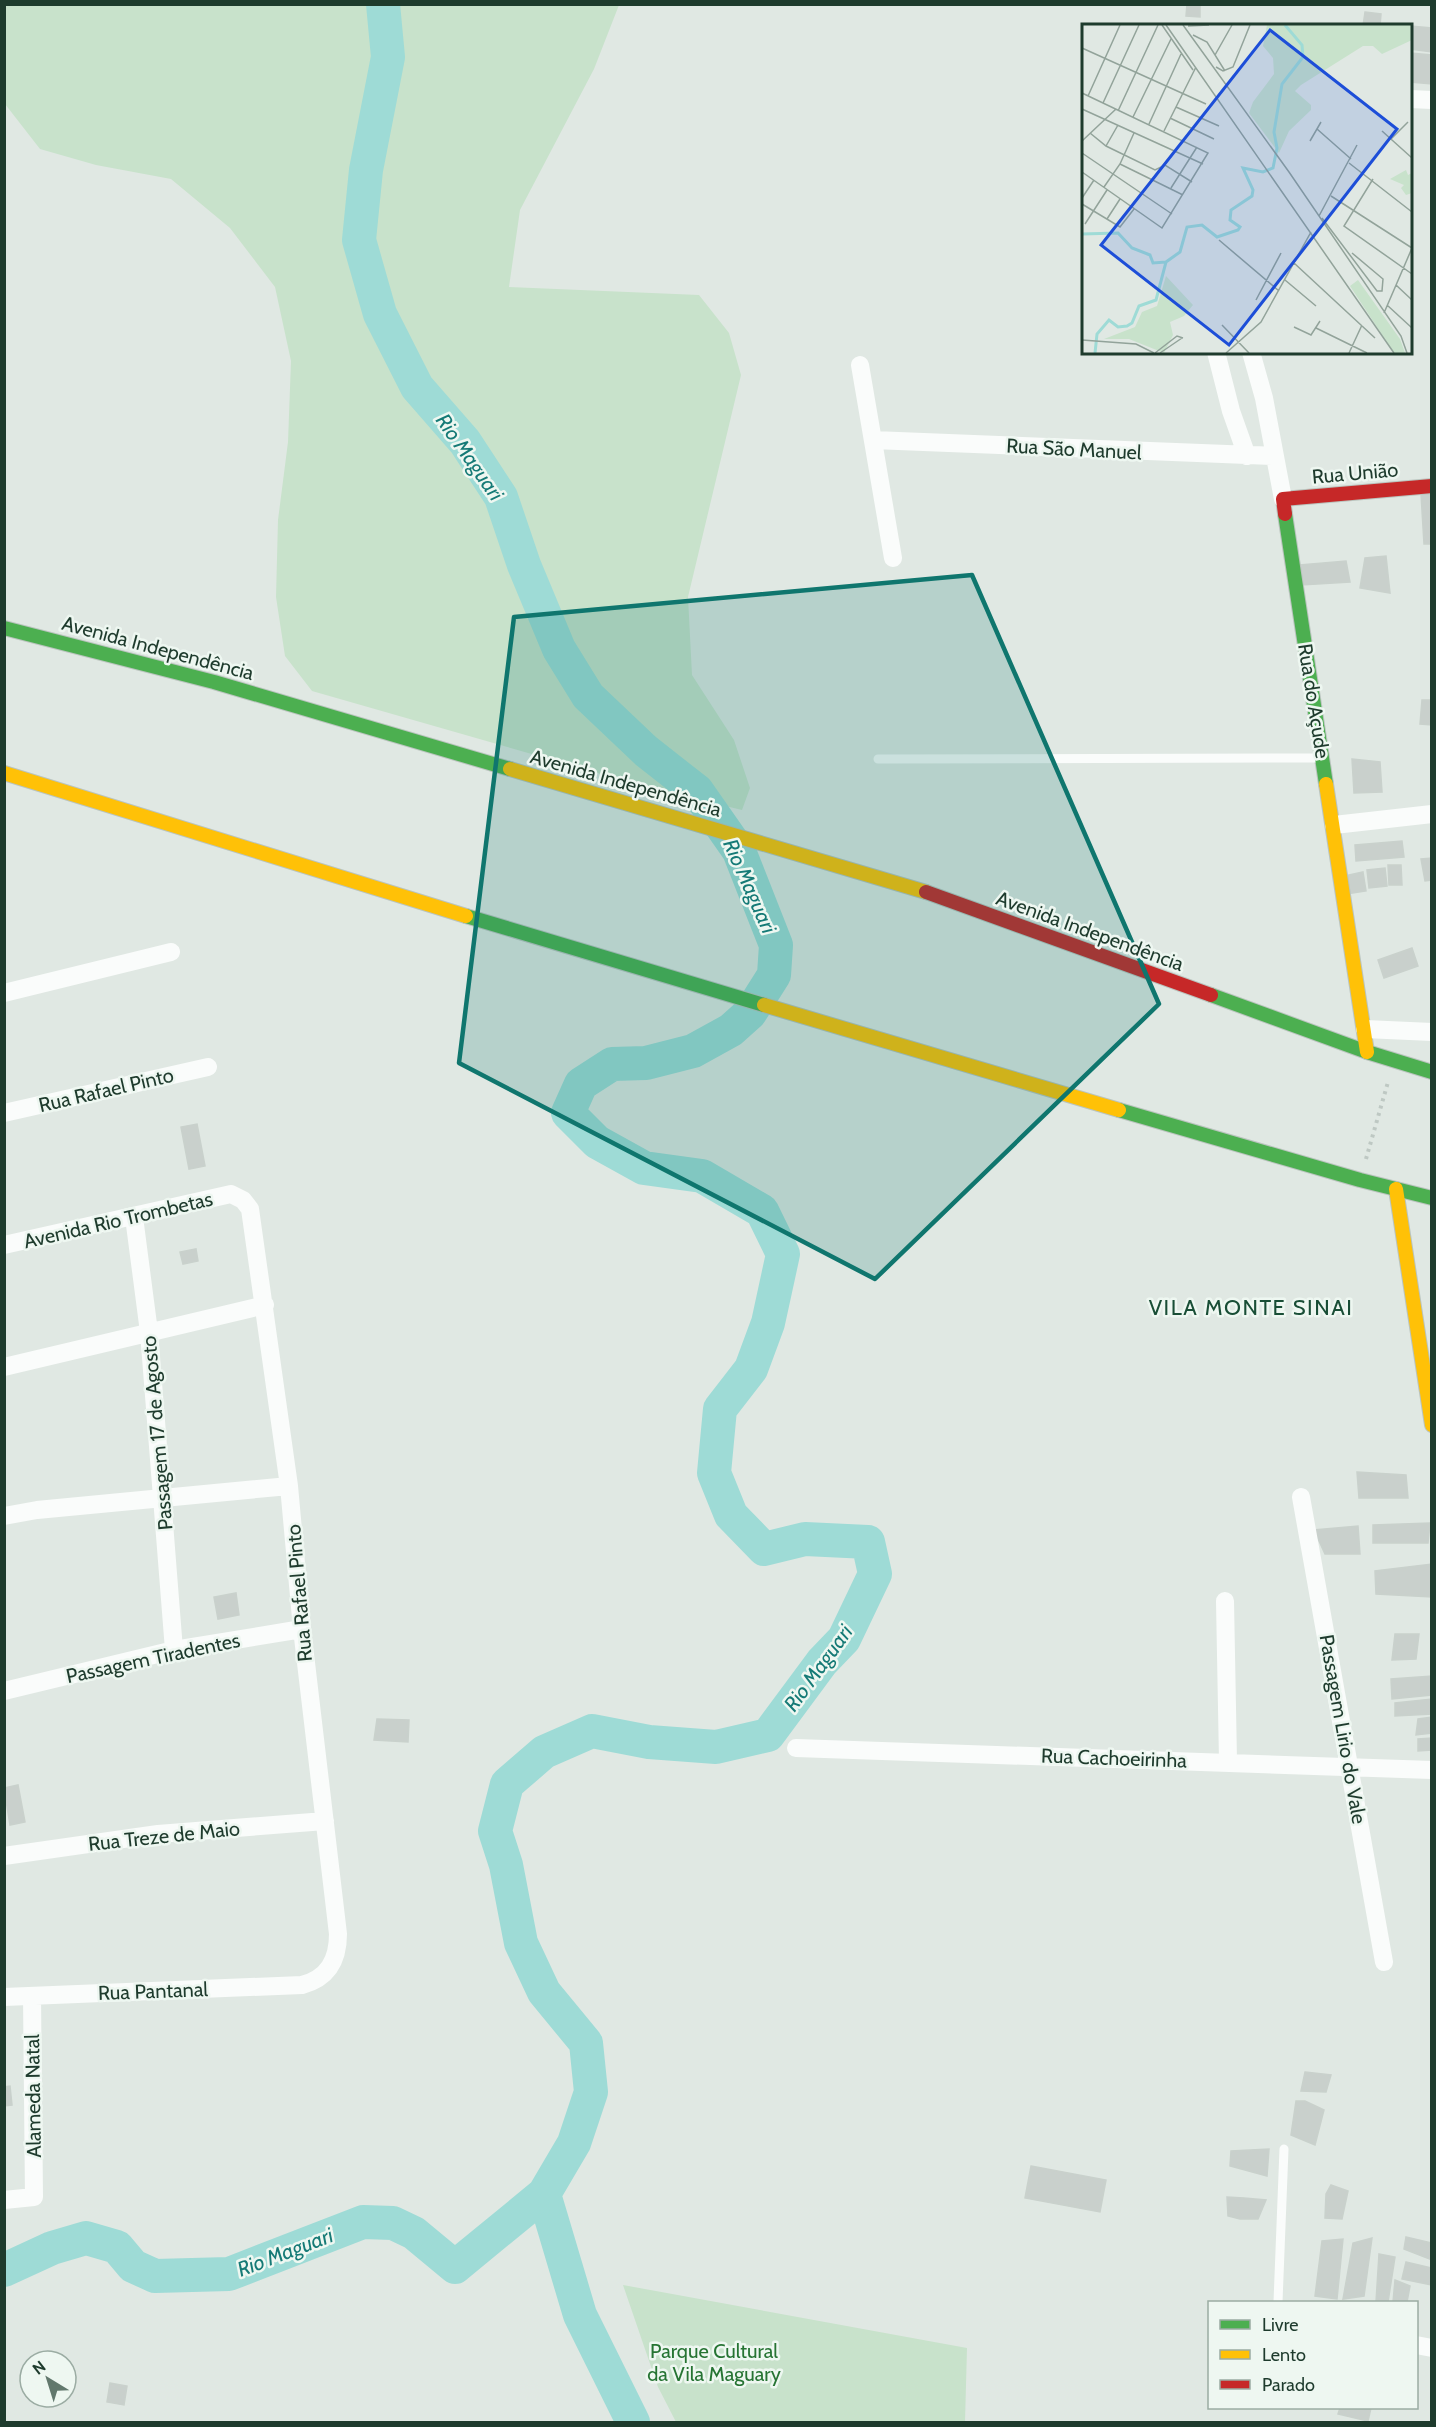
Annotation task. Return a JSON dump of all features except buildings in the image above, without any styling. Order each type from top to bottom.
[{"type":"main road","name":"Rua União","points":[[1283,499],[1431,486]]},
{"type":"main road","name":"Rua do Açude","points":[[1283,499],[1334,825],[1344,916],[1365,1029],[1367,1052]]},
{"type":"main road","name":"Avenida Independência","points":[[4,628],[214,682],[915,888],[1394,1062],[1431,1072]]},
{"type":"main road","points":[[4,773],[212,840],[1360,1180],[1431,1198]]},
{"type":"main road","points":[[1396,1189],[1431,1425]]},
{"type":"street","points":[[1412,99],[1431,100]]},
{"type":"street","points":[[1217,354],[1231,411],[1247,456]]},
{"type":"street","name":"Rua do Açude","points":[[1251,354],[1283,499]]},
{"type":"street","points":[[860,365],[893,558]]},
{"type":"street","name":"Rua São Manuel","points":[[873,440],[1275,456]]},
{"type":"street","points":[[1334,825],[1431,813]]},
{"type":"street","points":[[4,993],[171,952]]},
{"type":"street","points":[[1365,1029],[1431,1032]]},
{"type":"street","name":"Rua Rafael Pinto","points":[[4,1113],[208,1067]]},
{"type":"street","name":"Rua Rafael Pinto","points":[[231,1194],[243,1200],[250,1209],[265,1305],[290,1486],[302,1629],[338,1949],[327,1972],[318,1981],[302,1985]]},
{"type":"street","name":"Avenida Rio Trombetas","points":[[4,1245],[231,1194]]},
{"type":"street","name":"Passagem 17 de Agosto","points":[[135,1217],[149,1332],[174,1650]]},
{"type":"street","points":[[4,1367],[265,1305]]},
{"type":"street","points":[[4,1516],[38,1510],[163,1500],[290,1486]]},
{"type":"street","name":"Passagem Lirio do Vale","points":[[1301,1497],[1384,1962]]},
{"type":"street","points":[[1225,1601],[1228,1761]]},
{"type":"street","name":"Passagem Tiradentes","points":[[4,1691],[174,1650],[302,1629]]},
{"type":"street","name":"Rua Cachoeirinha","points":[[796,1748],[1350,1765],[1431,1770]]},
{"type":"street","name":"Rua Treze de Maio","points":[[4,1856],[158,1834],[325,1821]]},
{"type":"street","name":"Rua Pantanal","points":[[4,1997],[302,1985]]},
{"type":"street","name":"Alameda Natal","points":[[4,2200],[34,2197],[32,1996]]},
{"type":"lane","points":[[878,759],[1322,758]]},
{"type":"lane","points":[[1278,2301],[1284,2149]]},
{"type":"path","points":[[1360,1180],[1394,1062]]},
{"type":"highlighted area","points":[[972,575],[1159,1004],[875,1279],[459,1063],[514,617]]},
{"type":"green space","points":[[5,4],[619,5],[594,69],[520,210],[509,287],[699,295],[729,333],[741,375],[688,597],[692,675],[734,740],[750,788],[742,810],[643,786],[312,691],[285,656],[276,597],[278,520],[288,442],[291,361],[275,287],[230,228],[171,179],[96,165],[40,149],[5,104]]},
{"type":"green space","name":"Parque Cultural da Vila Maguary","points":[[623,2285],[967,2348],[965,2422],[676,2422],[658,2387]]},
{"type":"waterway","name":"Rio Maguari","points":[[383,4],[388,57],[366,170],[359,240],[380,314],[417,387],[465,442],[501,497],[524,565],[559,649],[588,696],[646,751],[697,791],[739,851],[776,945],[774,975],[750,1013],[731,1030],[693,1051],[646,1063],[612,1064],[581,1084],[568,1113],[597,1142],[644,1168],[702,1176],[762,1211],[783,1254],[768,1323],[751,1369],[720,1409],[714,1473],[731,1515],[764,1549],[805,1539],[868,1542],[875,1574],[844,1639],[822,1662],[768,1735],[716,1747],[649,1742],[592,1731],[544,1752],[507,1784],[495,1831],[506,1865],[521,1943],[544,1992],[586,2043],[591,2092],[574,2143],[544,2194],[580,2315],[633,2422]]},
{"type":"waterway","name":"Rio Maguari","points":[[4,2270],[52,2248],[86,2238],[117,2247],[133,2266],[155,2276],[229,2274],[363,2222],[393,2223],[414,2233],[455,2267],[544,2194]]},
{"type":"traffic: fast","points":[[1285,514],[1326,784]]},
{"type":"traffic: fast","points":[[4,628],[214,682],[510,769]]},
{"type":"traffic: fast","points":[[466,916],[764,1005]]},
{"type":"traffic: fast","points":[[1211,995],[1367,1052],[1432,1072]]},
{"type":"traffic: fast","points":[[1119,1110],[1360,1180],[1432,1198]]},
{"type":"traffic: slow","points":[[510,769],[926,892]]},
{"type":"traffic: slow","points":[[4,773],[466,916]]},
{"type":"traffic: slow","points":[[1326,784],[1367,1052]]},
{"type":"traffic: slow","points":[[764,1005],[1119,1110]]},
{"type":"traffic: slow","points":[[1396,1189],[1432,1425]]},
{"type":"traffic: jam","points":[[1285,514],[1283,499],[1432,486]]},
{"type":"traffic: jam","points":[[926,892],[1211,995]]},
{"type":"district","name":"VILA MONTE SINAI","points":[[1251,1307]]}]
